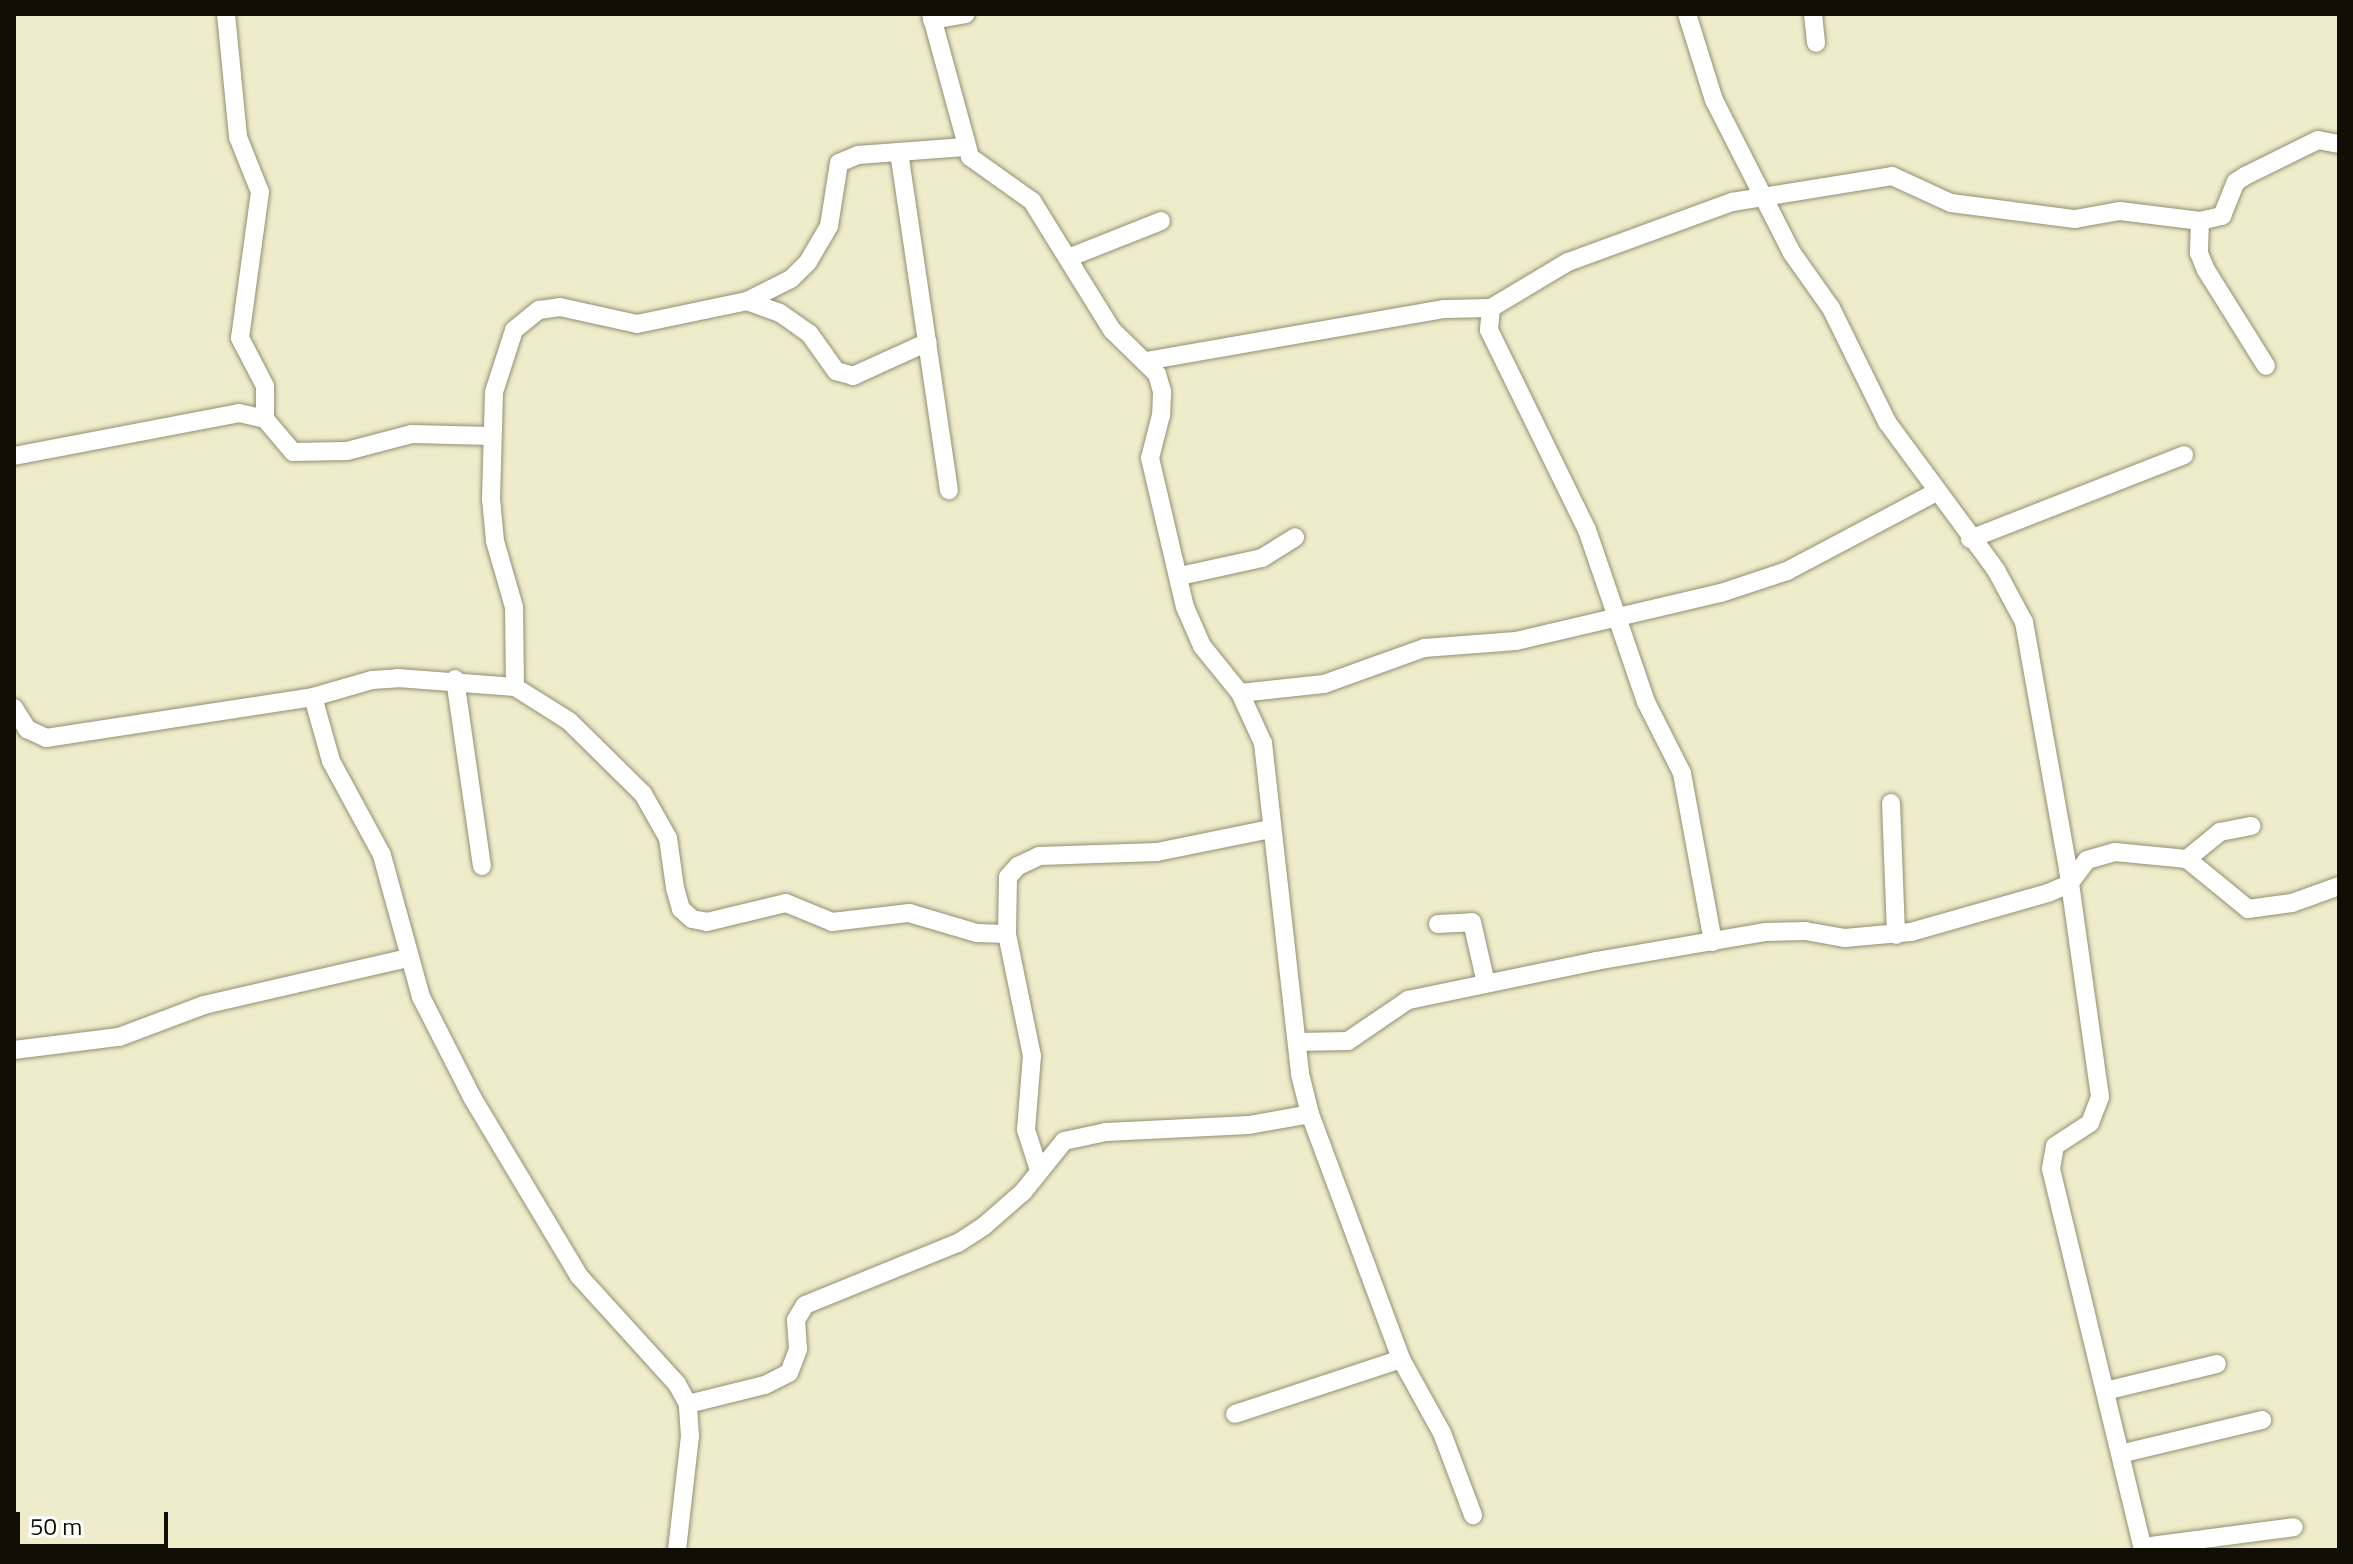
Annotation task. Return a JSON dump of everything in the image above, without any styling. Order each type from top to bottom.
[{"type":"street","points":[[226,14],[238,137],[260,192],[240,338],[265,386],[265,419]]},
{"type":"street","points":[[965,14],[932,17],[965,147],[983,169],[1032,201],[1112,330],[1146,361],[1162,392],[1150,458],[1180,576],[1202,646],[1240,693],[1263,743],[1270,829],[1297,1042],[1310,1114],[1401,1359],[1442,1433],[1473,1515]]},
{"type":"street","points":[[1687,14],[1714,100],[1792,253],[1831,308],[1864,369],[1887,422],[1970,539],[1996,570],[2024,622],[2069,884],[2100,1097],[2090,1123],[2055,1146],[2050,1158],[2105,1391],[2124,1453],[2143,1548],[2246,1541],[2294,1527]]},
{"type":"street","points":[[1813,14],[1816,43]]},
{"type":"street","points":[[1146,361],[1445,309],[1491,308],[1568,262],[1732,202],[1892,176],[1951,203],[2075,219],[2120,211],[2200,221],[2222,216],[2236,182],[2245,176],[2318,140],[2339,144]]},
{"type":"street","points":[[515,687],[514,607],[492,521],[492,436],[503,351],[514,330],[539,310],[560,307],[637,324],[747,301],[791,279],[808,262],[829,226],[839,163],[858,155],[965,147]]},
{"type":"street","points":[[899,152],[949,490]]},
{"type":"street","points":[[1068,258],[1161,221]]},
{"type":"street","points":[[2200,221],[2199,253],[2206,270],[2266,366]]},
{"type":"street","points":[[747,301],[790,319],[809,333],[836,371],[853,376],[928,342]]},
{"type":"street","points":[[1491,308],[1489,330],[1587,530],[1646,702],[1682,773],[1713,942]]},
{"type":"street","points":[[14,456],[195,418],[239,413],[265,419],[293,452],[347,451],[412,434],[492,436]]},
{"type":"street","points":[[1970,539],[2184,455]]},
{"type":"street","points":[[1240,693],[1324,684],[1424,648],[1516,641],[1615,619],[1787,571],[1936,492]]},
{"type":"street","points":[[1180,576],[1262,558],[1295,537]]},
{"type":"street","points":[[455,679],[482,866]]},
{"type":"street","points":[[14,708],[27,729],[46,738],[313,697],[372,680],[455,679],[515,687],[569,721],[643,794],[668,838],[681,909],[692,919],[707,922],[786,903],[832,922],[909,913],[977,933],[1007,934]]},
{"type":"street","points":[[313,697],[331,761],[382,855],[407,958],[435,1027],[541,1220],[579,1276],[677,1384],[688,1404],[690,1436],[677,1550]]},
{"type":"street","points":[[1891,803],[1896,935]]},
{"type":"street","points":[[2187,859],[2220,832],[2251,826]]},
{"type":"street","points":[[1039,1170],[1026,1130],[1032,1056],[1007,934],[1008,877],[1039,856],[1157,852],[1270,829]]},
{"type":"street","points":[[1297,1042],[1348,1041],[1408,1000],[1765,932],[1805,931],[1845,938],[1896,935],[1959,921],[2069,884],[2083,862],[2115,852],[2187,859],[2248,909],[2292,903],[2339,886]]},
{"type":"street","points":[[1438,924],[1472,922],[1486,983]]},
{"type":"street","points":[[14,1050],[119,1037],[204,1005],[407,958]]},
{"type":"street","points":[[688,1404],[765,1385],[789,1373],[798,1349],[796,1320],[805,1305],[958,1243],[1002,1213],[1064,1141],[1078,1136],[1249,1125],[1310,1114]]},
{"type":"street","points":[[1235,1414],[1401,1359]]},
{"type":"street","points":[[2105,1391],[2217,1364]]},
{"type":"street","points":[[2124,1453],[2262,1420]]}]
